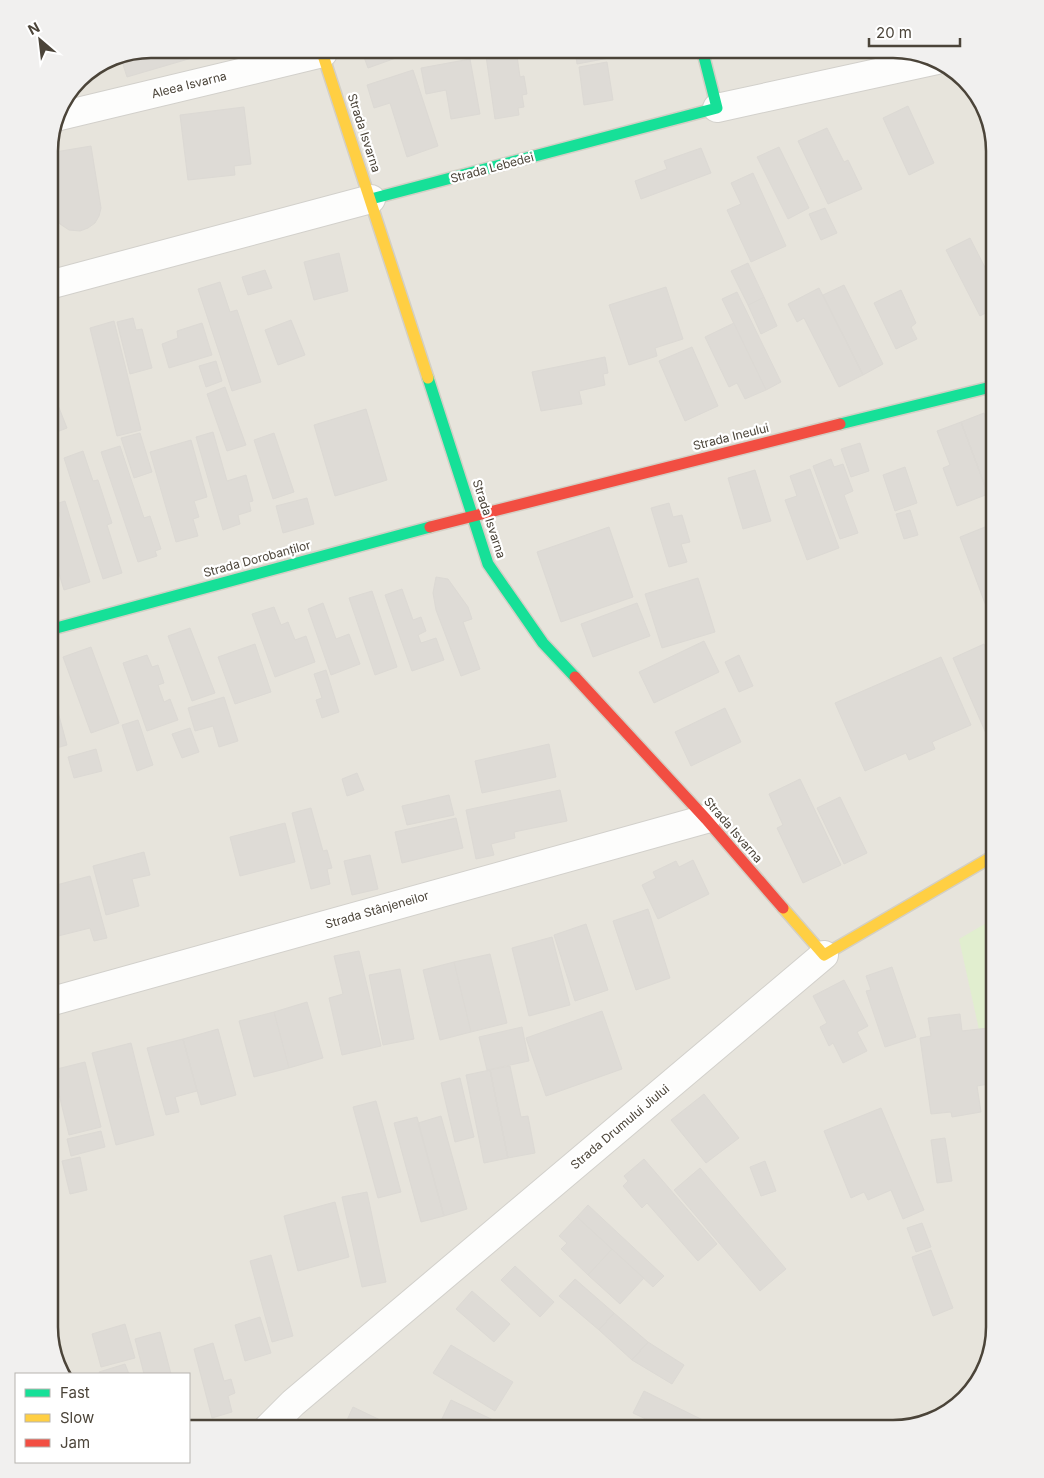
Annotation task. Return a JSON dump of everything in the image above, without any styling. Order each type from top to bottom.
[{"type":"street","name":"Aleea Isvarna","points":[[65,115],[294,58]]},
{"type":"street","name":"Strada Isvarna","points":[[324,58],[488,564],[543,643],[706,819],[824,955]]},
{"type":"street","points":[[704,58],[717,108]]},
{"type":"street","name":"Strada Lebedei","points":[[58,283],[717,108],[925,63]]},
{"type":"street","name":"Strada Ineului","points":[[472,514],[986,388]]},
{"type":"street","name":"Strada Dorobanților","points":[[58,628],[472,514]]},
{"type":"street","name":"Strada Stânjeneilor","points":[[58,999],[706,819]]},
{"type":"street","name":"Strada Drumului Jiului","points":[[276,1420],[293,1403],[824,955],[986,860]]},
{"type":"shaded area","points":[[900,58],[923,62],[945,73],[959,85],[974,104],[986,138],[986,1340],[974,1374],[959,1393],[940,1408],[906,1420],[190,1420],[190,1373],[70,1373],[58,1340],[58,144],[59,132],[65,115],[73,99],[81,89],[109,67],[132,59]]},
{"type":"green space","points":[[986,923],[986,1061],[959,939]]},
{"type":"building","points":[[192,58],[127,77],[122,62],[132,59]]},
{"type":"building","points":[[364,58],[396,58],[368,68]]},
{"type":"building","points":[[486,58],[517,58],[520,77],[524,76],[527,94],[522,95],[524,107],[518,108],[519,115],[495,119]]},
{"type":"building","points":[[576,58],[609,58],[577,64]]},
{"type":"building","points":[[470,59],[480,114],[451,119],[446,90],[426,94],[421,68]]},
{"type":"building","points":[[607,62],[613,100],[584,105],[579,67]]},
{"type":"building","points":[[413,70],[438,146],[407,157],[390,103],[374,108],[367,85]]},
{"type":"building","points":[[908,106],[934,163],[909,175],[883,118]]},
{"type":"building","points":[[244,107],[251,164],[234,166],[235,175],[188,180],[180,115]]},
{"type":"building","points":[[827,128],[844,162],[848,160],[862,189],[828,204],[798,141]]},
{"type":"building","points":[[91,146],[101,208],[95,223],[80,231],[69,230],[58,220],[58,152]]},
{"type":"building","points":[[779,147],[809,208],[788,219],[757,157]]},
{"type":"building","points":[[701,148],[711,173],[641,199],[635,181],[667,169],[664,161]]},
{"type":"building","points":[[753,173],[786,246],[751,262],[727,210],[741,204],[731,183]]},
{"type":"building","points":[[825,208],[837,233],[821,240],[809,214]]},
{"type":"building","points":[[970,238],[986,269],[986,313],[980,316],[946,250]]},
{"type":"building","points":[[339,253],[348,291],[314,300],[304,262]]},
{"type":"building","points":[[748,263],[764,297],[748,305],[731,271]]},
{"type":"building","points":[[265,270],[272,288],[248,295],[242,277]]},
{"type":"building","points":[[220,282],[230,312],[237,310],[261,382],[232,391],[198,289]]},
{"type":"building","points":[[844,285],[883,364],[863,375],[823,295]]},
{"type":"building","points":[[666,287],[683,339],[655,348],[657,356],[629,365],[609,305]]},
{"type":"building","points":[[819,288],[863,375],[839,387],[804,318],[797,322],[788,304]]},
{"type":"building","points":[[901,290],[916,323],[911,327],[917,339],[896,349],[874,303]]},
{"type":"building","points":[[737,292],[781,382],[766,390],[722,299]]},
{"type":"building","points":[[764,297],[777,326],[761,334],[748,305]]},
{"type":"building","points":[[133,318],[136,330],[142,329],[152,368],[130,374],[117,322]]},
{"type":"building","points":[[291,320],[305,355],[278,365],[265,330]]},
{"type":"building","points":[[114,321],[141,430],[117,436],[90,328]]},
{"type":"building","points":[[202,323],[212,355],[169,368],[162,344],[178,338],[177,331]]},
{"type":"building","points":[[734,323],[766,390],[745,399],[737,383],[729,387],[705,337]]},
{"type":"building","points":[[692,347],[718,406],[685,421],[659,361]]},
{"type":"building","points":[[605,357],[608,373],[603,374],[605,385],[579,391],[582,404],[541,411],[532,372]]},
{"type":"building","points":[[216,361],[222,381],[206,387],[199,366]]},
{"type":"building","points":[[225,387],[246,445],[227,451],[207,394]]},
{"type":"building","points":[[58,405],[67,428],[58,432]]},
{"type":"building","points":[[366,409],[387,480],[335,496],[314,425]]},
{"type":"building","points":[[984,413],[986,418],[986,489],[961,422]]},
{"type":"building","points":[[961,422],[986,489],[986,495],[957,506],[943,468],[950,465],[937,431]]},
{"type":"building","points":[[213,432],[227,481],[246,475],[253,501],[249,502],[251,511],[238,515],[240,524],[223,530],[196,437]]},
{"type":"building","points":[[140,433],[152,472],[134,478],[121,438]]},
{"type":"building","points":[[274,433],[294,492],[273,499],[254,440]]},
{"type":"building","points":[[191,440],[207,497],[194,501],[199,517],[193,519],[198,536],[176,542],[150,452]]},
{"type":"building","points":[[860,443],[869,471],[851,477],[841,449]]},
{"type":"building","points":[[120,446],[144,518],[150,516],[161,549],[155,551],[157,556],[138,562],[101,452]]},
{"type":"building","points":[[83,451],[93,481],[98,480],[112,523],[107,525],[122,573],[103,579],[64,458]]},
{"type":"building","points":[[831,459],[834,467],[843,464],[853,491],[844,495],[858,533],[840,539],[813,466]]},
{"type":"building","points":[[905,467],[917,503],[895,511],[883,475]]},
{"type":"building","points":[[810,469],[839,548],[807,560],[785,500],[797,496],[790,476]]},
{"type":"building","points":[[755,470],[771,521],[743,529],[728,478]]},
{"type":"building","points":[[307,498],[314,524],[283,533],[276,506]]},
{"type":"building","points":[[65,501],[90,582],[64,590],[58,570],[58,503]]},
{"type":"building","points":[[669,503],[673,517],[682,515],[690,542],[681,544],[687,562],[669,567],[651,508]]},
{"type":"building","points":[[910,510],[918,535],[904,539],[896,514]]},
{"type":"building","points":[[609,527],[633,597],[561,622],[537,552]]},
{"type":"building","points":[[986,527],[986,606],[960,537]]},
{"type":"building","points":[[436,577],[448,579],[468,607],[472,619],[463,622],[480,669],[461,676],[436,610],[433,593]]},
{"type":"building","points":[[698,578],[715,632],[662,648],[645,594]]},
{"type":"building","points":[[402,589],[413,620],[421,617],[426,631],[418,635],[421,643],[436,638],[444,660],[412,671],[385,595]]},
{"type":"building","points":[[372,591],[397,667],[375,675],[349,598]]},
{"type":"building","points":[[323,603],[336,639],[349,634],[360,664],[331,675],[308,609]]},
{"type":"building","points":[[637,603],[650,636],[593,657],[581,624]]},
{"type":"building","points":[[274,607],[281,625],[288,622],[295,640],[306,636],[315,662],[275,677],[252,614]]},
{"type":"building","points":[[190,628],[215,693],[192,701],[168,636]]},
{"type":"building","points":[[704,641],[719,672],[654,703],[639,672]]},
{"type":"building","points":[[255,644],[271,692],[235,704],[218,657]]},
{"type":"building","points":[[984,644],[986,648],[986,733],[953,658]]},
{"type":"building","points":[[91,647],[119,723],[91,733],[63,657]]},
{"type":"building","points":[[147,655],[152,667],[158,665],[164,683],[158,685],[164,702],[170,699],[178,720],[147,731],[123,663]]},
{"type":"building","points":[[739,655],[753,686],[739,692],[725,662]]},
{"type":"building","points":[[941,657],[971,725],[932,742],[935,749],[909,760],[906,753],[865,771],[835,703]]},
{"type":"building","points":[[326,670],[339,712],[322,718],[316,700],[322,698],[314,674]]},
{"type":"building","points":[[224,697],[238,741],[219,747],[213,726],[195,731],[188,708]]},
{"type":"building","points":[[725,708],[741,742],[691,766],[675,732]]},
{"type":"building","points":[[58,712],[67,745],[58,748]]},
{"type":"building","points":[[138,720],[153,765],[137,771],[122,725]]},
{"type":"building","points":[[190,728],[199,752],[182,758],[172,734]]},
{"type":"building","points":[[549,744],[556,777],[482,793],[475,761]]},
{"type":"building","points":[[96,749],[102,771],[74,778],[68,757]]},
{"type":"building","points":[[357,773],[364,790],[347,796],[342,779]]},
{"type":"building","points":[[800,779],[841,865],[803,883],[777,828],[783,825],[769,794]]},
{"type":"building","points":[[560,790],[567,821],[514,832],[515,838],[491,844],[494,855],[476,859],[466,810]]},
{"type":"building","points":[[449,795],[454,815],[407,825],[402,806]]},
{"type":"building","points":[[840,797],[867,853],[844,864],[817,808]]},
{"type":"building","points":[[311,808],[323,851],[327,850],[332,868],[327,869],[330,884],[311,889],[292,813]]},
{"type":"building","points":[[456,818],[463,848],[402,863],[395,832]]},
{"type":"building","points":[[285,823],[295,862],[240,876],[230,837]]},
{"type":"building","points":[[144,852],[150,875],[132,879],[139,906],[106,915],[93,866]]},
{"type":"building","points":[[370,855],[378,889],[352,895],[344,861]]},
{"type":"building","points":[[693,860],[709,894],[658,919],[642,885],[656,878],[653,872],[676,861],[679,867]]},
{"type":"building","points":[[90,876],[107,938],[94,941],[90,928],[58,936],[58,885]]},
{"type":"building","points":[[648,909],[670,978],[636,990],[613,921]]},
{"type":"building","points":[[586,924],[608,990],[575,1001],[554,935]]},
{"type":"building","points":[[552,937],[570,1005],[529,1016],[512,948]]},
{"type":"building","points":[[359,951],[381,1046],[342,1055],[329,998],[343,994],[334,956]]},
{"type":"building","points":[[490,954],[507,1023],[471,1032],[454,962]]},
{"type":"building","points":[[454,962],[471,1032],[440,1040],[423,970]]},
{"type":"building","points":[[892,967],[916,1037],[885,1047],[866,991],[871,990],[866,976]]},
{"type":"building","points":[[400,969],[414,1039],[383,1045],[369,975]]},
{"type":"building","points":[[844,980],[868,1026],[857,1032],[867,1051],[843,1063],[833,1043],[829,1046],[820,1027],[827,1023],[813,996]]},
{"type":"building","points":[[307,1002],[323,1058],[289,1068],[274,1012]]},
{"type":"building","points":[[602,1011],[622,1069],[546,1096],[526,1038]]},
{"type":"building","points":[[274,1012],[289,1068],[254,1077],[239,1021]]},
{"type":"building","points":[[960,1014],[962,1031],[986,1028],[986,1084],[977,1086],[981,1112],[952,1117],[951,1112],[931,1114],[920,1038],[931,1036],[928,1018]]},
{"type":"building","points":[[522,1027],[529,1061],[487,1070],[479,1037]]},
{"type":"building","points":[[218,1029],[236,1095],[201,1105],[183,1039]]},
{"type":"building","points":[[183,1039],[197,1091],[175,1097],[179,1112],[166,1115],[147,1048]]},
{"type":"building","points":[[131,1043],[154,1135],[116,1145],[92,1053]]},
{"type":"building","points":[[85,1062],[101,1127],[69,1135],[58,1090],[58,1069]]},
{"type":"building","points":[[510,1066],[521,1117],[528,1116],[535,1153],[508,1158],[490,1070]]},
{"type":"building","points":[[490,1070],[508,1158],[484,1163],[466,1075]]},
{"type":"building","points":[[460,1078],[474,1137],[455,1142],[441,1083]]},
{"type":"building","points":[[704,1094],[739,1138],[706,1163],[671,1120]]},
{"type":"building","points":[[376,1101],[401,1192],[378,1198],[353,1107]]},
{"type":"building","points":[[881,1108],[924,1210],[903,1219],[891,1190],[868,1200],[864,1192],[851,1198],[824,1131]]},
{"type":"building","points":[[441,1116],[467,1209],[444,1216],[418,1123]]},
{"type":"building","points":[[417,1117],[444,1216],[421,1222],[394,1123]]},
{"type":"building","points":[[101,1131],[105,1147],[71,1156],[67,1139]]},
{"type":"building","points":[[945,1138],[952,1181],[937,1183],[931,1140]]},
{"type":"building","points":[[80,1157],[87,1190],[70,1194],[62,1161]]},
{"type":"building","points":[[644,1159],[717,1244],[698,1261],[647,1203],[642,1208],[623,1186],[628,1181],[624,1176]]},
{"type":"building","points":[[765,1161],[776,1191],[761,1196],[750,1167]]},
{"type":"building","points":[[700,1168],[786,1269],[760,1291],[674,1190]]},
{"type":"building","points":[[367,1192],[386,1282],[362,1287],[342,1197]]},
{"type":"building","points":[[335,1202],[349,1257],[298,1271],[284,1216]]},
{"type":"building","points":[[588,1205],[664,1276],[653,1287],[577,1217]]},
{"type":"building","points":[[577,1217],[612,1249],[588,1275],[561,1249],[567,1243],[559,1236]]},
{"type":"building","points":[[922,1223],[931,1247],[916,1252],[907,1228]]},
{"type":"building","points":[[612,1249],[644,1278],[620,1304],[588,1275]]},
{"type":"building","points":[[931,1250],[953,1308],[933,1316],[912,1257]]},
{"type":"building","points":[[271,1255],[293,1336],[272,1342],[250,1261]]},
{"type":"building","points":[[515,1266],[554,1302],[540,1317],[501,1280]]},
{"type":"building","points":[[575,1279],[614,1313],[599,1330],[559,1296]]},
{"type":"building","points":[[472,1291],[510,1324],[494,1342],[456,1309]]},
{"type":"building","points":[[614,1313],[648,1342],[632,1360],[599,1330]]},
{"type":"building","points":[[260,1317],[271,1353],[245,1361],[235,1325]]},
{"type":"building","points":[[125,1324],[135,1358],[101,1367],[92,1334]]},
{"type":"building","points":[[160,1332],[171,1373],[144,1373],[135,1339]]},
{"type":"building","points":[[648,1342],[684,1365],[672,1384],[632,1360]]},
{"type":"building","points":[[213,1343],[224,1381],[231,1379],[235,1393],[228,1396],[232,1412],[212,1418],[194,1349]]},
{"type":"building","points":[[451,1345],[513,1382],[495,1411],[433,1373]]},
{"type":"building","points":[[125,1364],[129,1373],[100,1373]]},
{"type":"building","points":[[644,1391],[703,1420],[648,1420],[633,1413]]},
{"type":"building","points":[[451,1400],[493,1420],[441,1420]]},
{"type":"building","points":[[353,1407],[380,1420],[347,1420]]},
{"type":"traffic: fast","points":[[371,199],[717,108],[704,58]]},
{"type":"traffic: fast","points":[[428,378],[488,564],[543,643],[575,677]]},
{"type":"traffic: fast","points":[[840,424],[986,388]]},
{"type":"traffic: fast","points":[[58,628],[430,527]]},
{"type":"traffic: slow","points":[[324,58],[428,378]]},
{"type":"traffic: slow","points":[[783,908],[824,955],[986,860]]},
{"type":"traffic: jam","points":[[430,527],[840,424]]},
{"type":"traffic: jam","points":[[575,677],[706,819],[783,908]]}]
